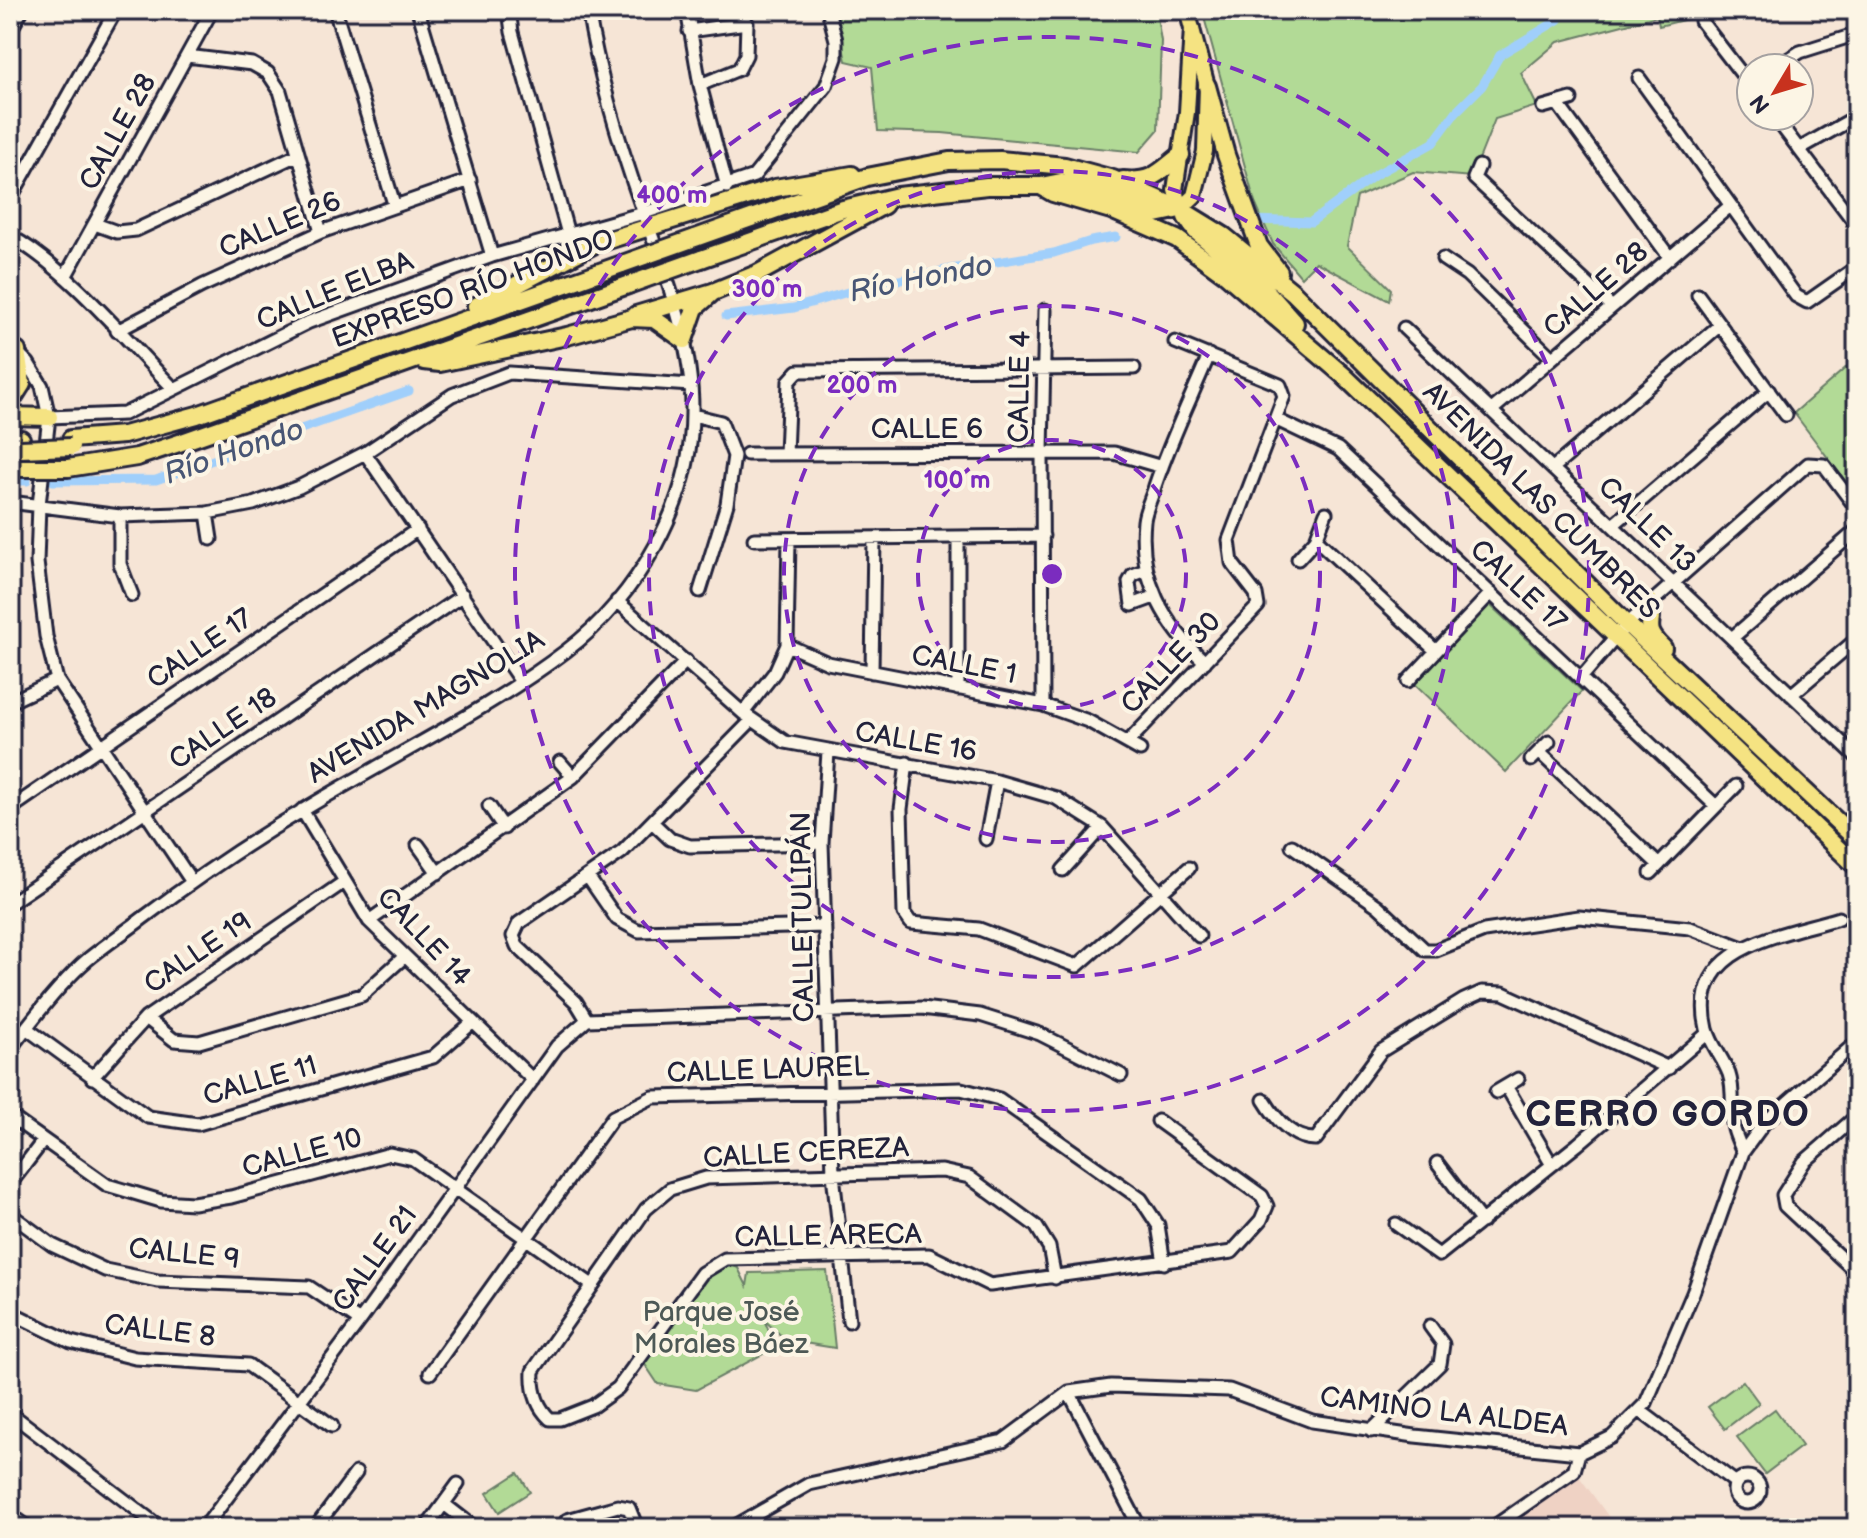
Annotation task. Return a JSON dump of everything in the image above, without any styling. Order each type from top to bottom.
[{"type":"highway","points":[[1207,86],[1226,155],[1259,246],[1294,293]]},
{"type":"highway","points":[[1113,179],[1143,181],[1181,155]]},
{"type":"highway","name":"EXPRESO RÍO HONDO","points":[[15,453],[70,453],[104,438],[197,415],[867,177],[922,164],[1000,160],[1065,166],[1113,179],[1180,209]]},
{"type":"highway","points":[[453,324],[465,312],[646,219],[805,181],[849,175],[867,177]]},
{"type":"highway","points":[[1041,186],[1061,182],[1073,184],[1107,193],[1156,214],[1180,209],[1196,231],[1261,285],[1343,375]]},
{"type":"highway","name":"EXPRESO RÍO HONDO","points":[[15,453],[70,453],[105,464],[156,451],[818,216],[898,196],[972,187],[1041,186],[1053,193],[1111,210],[1177,239]]},
{"type":"highway","points":[[414,361],[440,363],[577,334],[713,292],[772,267],[898,196]]},
{"type":"highway","name":"AVENIDA LAS CUMBRES","points":[[1180,209],[1224,236],[1294,293],[1621,630],[1857,867]]},
{"type":"highway","name":"AVENIDA LAS CUMBRES","points":[[1177,239],[1225,274],[1343,375],[1621,630],[1724,715],[1857,840]]},
{"type":"highway","points":[[632,318],[654,319],[684,340],[695,308],[713,292]]},
{"type":"highway","points":[[10,403],[22,384],[13,348]]},
{"type":"highway","points":[[10,416],[49,417]]},
{"type":"highway","points":[[1650,603],[1652,608],[1648,626],[1651,634],[1722,705],[1724,715]]},
{"type":"main road","points":[[1187,10],[1192,28],[1207,86],[1205,151],[1194,196],[1180,209],[1175,190],[1190,88],[1192,28]]},
{"type":"street","points":[[10,31],[22,10]]},
{"type":"street","points":[[10,199],[116,10]]},
{"type":"street","name":"CALLE 28","points":[[65,277],[212,10]]},
{"type":"street","points":[[335,10],[394,204]]},
{"type":"street","points":[[418,10],[492,256]]},
{"type":"street","points":[[509,10],[512,32],[568,234]]},
{"type":"street","name":"AVENIDA MAGNOLIA","points":[[10,1049],[85,961],[192,882],[302,810],[521,682],[569,649],[617,601],[651,555],[673,510],[687,460],[693,415],[691,385],[674,303],[598,59],[588,10]]},
{"type":"street","points":[[687,10],[700,85],[727,187]]},
{"type":"street","name":"CALLE ELBA","points":[[49,417],[124,414],[309,322],[492,256],[568,234],[646,219],[754,176],[826,86],[836,58],[836,40],[828,10]]},
{"type":"street","points":[[1701,21],[1735,65]]},
{"type":"street","points":[[689,31],[747,23],[746,55],[739,69],[700,85]]},
{"type":"street","points":[[1800,52],[1857,34]]},
{"type":"street","points":[[187,56],[252,64],[268,73],[280,91],[321,232]]},
{"type":"street","points":[[1639,78],[1796,296],[1807,302],[1857,267]]},
{"type":"street","points":[[1543,107],[1571,99]]},
{"type":"street","points":[[1557,103],[1670,258]]},
{"type":"street","points":[[1799,149],[1857,119]]},
{"type":"street","points":[[1786,132],[1853,212],[1857,226]]},
{"type":"street","points":[[95,224],[117,232],[136,230],[297,155]]},
{"type":"street","points":[[1479,166],[1474,178],[1612,307]]},
{"type":"street","name":"CALLE 26","points":[[117,331],[202,286],[321,232],[470,180]]},
{"type":"street","name":"CALLE 28","points":[[1492,410],[1730,206]]},
{"type":"street","points":[[10,236],[65,277],[174,389]]},
{"type":"street","points":[[1443,259],[1467,275],[1552,358]]},
{"type":"street","points":[[1698,295],[1786,415]]},
{"type":"street","name":"CALLE 4","points":[[1043,705],[1045,310]]},
{"type":"street","points":[[1553,468],[1720,325]]},
{"type":"street","name":"CALLE 13","points":[[1404,328],[1855,752]]},
{"type":"street","points":[[1175,342],[1280,385],[1284,396],[1275,419]]},
{"type":"street","points":[[13,348],[28,363],[42,386],[49,417],[39,505],[37,562],[46,636],[57,680],[192,882]]},
{"type":"street","points":[[1205,662],[1160,610],[1154,597],[1146,570],[1144,520],[1162,467],[1209,355]]},
{"type":"street","points":[[786,454],[789,381],[798,371],[1134,368]]},
{"type":"street","points":[[10,502],[120,516],[207,513],[253,504],[299,487],[365,453],[452,395],[509,373],[691,385]]},
{"type":"street","points":[[1613,525],[1769,391]]},
{"type":"street","points":[[693,415],[721,422],[734,456],[727,504],[700,591]]},
{"type":"street","name":"CALLE 17","points":[[1275,419],[1338,449],[1716,806]]},
{"type":"street","name":"CALLE 30","points":[[1128,742],[1258,606],[1256,594],[1232,563],[1229,540],[1275,419]]},
{"type":"street","points":[[365,453],[521,682]]},
{"type":"street","name":"CALLE 6","points":[[747,454],[1114,453],[1162,467]]},
{"type":"street","points":[[1581,678],[1621,630],[1808,464],[1824,465],[1857,509]]},
{"type":"street","points":[[207,513],[211,539]]},
{"type":"street","points":[[1298,559],[1316,539],[1326,513]]},
{"type":"street","points":[[120,516],[120,564],[132,595]]},
{"type":"street","name":"CALLE 17","points":[[10,809],[418,529]]},
{"type":"street","points":[[1732,638],[1857,530]]},
{"type":"street","points":[[754,539],[1043,536]]},
{"type":"street","points":[[958,537],[958,689]]},
{"type":"street","points":[[872,672],[874,538]]},
{"type":"street","points":[[789,539],[787,645],[775,672],[747,716],[622,852],[519,923],[513,936],[517,946],[576,1002],[587,1020],[922,1008],[980,1015],[1040,1034],[1121,1075]]},
{"type":"street","points":[[1316,539],[1436,651]]},
{"type":"street","points":[[1146,570],[1133,575],[1129,582],[1132,605],[1154,597]]},
{"type":"street","points":[[1408,681],[1491,593]]},
{"type":"street","name":"CALLE 18","points":[[10,903],[463,595]]},
{"type":"street","name":"CALLE 16","points":[[617,601],[747,716],[785,742],[997,781],[1056,798],[1102,827],[1199,936]]},
{"type":"street","points":[[1791,695],[1857,639]]},
{"type":"street","name":"CALLE 1","points":[[787,645],[828,663],[1043,705],[1088,721],[1140,750]]},
{"type":"street","points":[[369,921],[573,777],[686,661]]},
{"type":"street","points":[[10,702],[57,680]]},
{"type":"street","points":[[1549,742],[1535,756],[1655,869],[1736,786]]},
{"type":"street","name":"CALLE TULIPÁN","points":[[828,752],[822,843],[833,1174],[849,1321]]},
{"type":"street","points":[[560,762],[573,777]]},
{"type":"street","points":[[907,763],[901,809],[904,913],[911,923],[979,929],[1077,966],[1189,868]]},
{"type":"street","points":[[986,839],[997,781]]},
{"type":"street","points":[[489,806],[504,828]]},
{"type":"street","name":"CALLE 14","points":[[302,810],[369,921],[533,1080]]},
{"type":"street","points":[[652,822],[670,839],[690,846],[822,843]]},
{"type":"street","points":[[1063,870],[1102,827]]},
{"type":"street","points":[[418,845],[438,873]]},
{"type":"street","points":[[1292,846],[1378,906],[1425,950],[1436,950],[1484,931],[1579,917],[1690,928],[1743,948]]},
{"type":"street","points":[[588,877],[617,919],[639,931],[825,926]]},
{"type":"street","name":"CALLE 19","points":[[92,1078],[146,1018],[344,882]]},
{"type":"street","points":[[1743,1152],[1734,1131],[1730,1076],[1708,1033],[1703,1007],[1708,981],[1721,962],[1743,948],[1839,918]]},
{"type":"street","points":[[146,1018],[174,1040],[199,1042],[362,995],[404,957]]},
{"type":"street","points":[[1264,1100],[1276,1120],[1305,1139],[1316,1139],[1381,1051],[1482,992],[1503,993],[1669,1068]]},
{"type":"street","name":"CALLE 21","points":[[204,1528],[360,1321],[557,1046],[587,1020]]},
{"type":"street","name":"CALLE 11","points":[[26,1028],[148,1117],[198,1124],[433,1057],[473,1022]]},
{"type":"street","points":[[1396,1224],[1439,1255],[1552,1165],[1708,1033]]},
{"type":"street","name":"CAMINO LA ALDEA","points":[[732,1528],[809,1484],[1003,1441],[1069,1392],[1111,1386],[1229,1390],[1312,1421],[1371,1431],[1579,1453],[1612,1437],[1646,1403],[1693,1293],[1743,1152],[1764,1123],[1856,1046]]},
{"type":"street","points":[[1518,1079],[1501,1089],[1552,1165]]},
{"type":"street","name":"CALLE LAUREL","points":[[430,1373],[613,1117],[653,1097],[961,1089],[999,1099],[1141,1199],[1158,1225],[1164,1263]]},
{"type":"street","name":"CALLE 10","points":[[10,1116],[107,1185],[161,1201],[193,1203],[231,1197],[390,1154],[413,1159],[592,1285]]},
{"type":"street","points":[[1856,1268],[1785,1206],[1783,1195],[1804,1162],[1857,1116]]},
{"type":"street","name":"CALLE ARECA","points":[[538,1401],[542,1412],[550,1419],[560,1419],[593,1406],[618,1388],[702,1273],[725,1259],[929,1255],[990,1285],[1232,1252],[1261,1220],[1267,1206],[1262,1196],[1158,1121]]},
{"type":"street","points":[[10,1184],[43,1141]]},
{"type":"street","points":[[1437,1163],[1482,1222]]},
{"type":"street","name":"CALLE CEREZA","points":[[538,1401],[532,1388],[533,1371],[646,1209],[670,1189],[706,1178],[942,1171],[969,1177],[1036,1226],[1049,1247],[1055,1278]]},
{"type":"street","name":"CALLE 9","points":[[10,1214],[52,1245],[105,1270],[158,1281],[309,1287],[360,1321]]},
{"type":"street","name":"CALLE 8","points":[[10,1312],[71,1342],[135,1358],[248,1365],[332,1426]]},
{"type":"street","points":[[1371,1431],[1440,1364],[1443,1344],[1430,1326]]},
{"type":"street","points":[[1069,1392],[1140,1528]]},
{"type":"street","points":[[1639,1410],[1736,1483]]},
{"type":"street","points":[[10,1413],[161,1528]]},
{"type":"street","points":[[1492,1528],[1574,1471],[1579,1453]]},
{"type":"street","points":[[315,1528],[356,1473]]},
{"type":"street","points":[[426,1528],[458,1484]]},
{"type":"street","points":[[444,1504],[475,1528]]},
{"type":"street","points":[[567,1520],[618,1506],[629,1508],[637,1528]]},
{"type":"street","points":[[10,1514],[29,1528]]},
{"type":"shaded area","points":[[1578,1475],[1617,1528],[1502,1528]]},
{"type":"green space","points":[[835,10],[1156,10],[1161,41],[1158,130],[1139,152],[942,133],[878,131],[872,67],[846,61]]},
{"type":"green space","points":[[1202,10],[1724,10],[1659,26],[1657,16],[1558,42],[1521,73],[1537,106],[1495,119],[1472,177],[1413,172],[1357,197],[1347,246],[1391,289],[1389,301],[1316,262],[1301,277],[1273,244],[1255,203]]},
{"type":"green space","points":[[1857,358],[1857,496],[1794,413]]},
{"type":"green space","points":[[1489,604],[1582,691],[1506,772],[1415,684]]},
{"type":"green space","name":"Parque José Morales Báez","points":[[732,1265],[738,1268],[747,1286],[749,1273],[827,1271],[835,1348],[786,1340],[764,1320],[776,1347],[696,1390],[658,1384],[642,1360],[693,1292],[718,1271]]},
{"type":"green space","points":[[1743,1381],[1759,1403],[1725,1429],[1708,1407]]},
{"type":"green space","points":[[1775,1409],[1802,1446],[1765,1474],[1737,1437]]},
{"type":"green space","points":[[518,1473],[530,1492],[499,1512],[487,1493]]},
{"type":"waterway","name":"Río Hondo","points":[[1254,220],[1311,222],[1375,175],[1433,143],[1456,112],[1482,86],[1500,55],[1558,20]]},
{"type":"waterway","name":"Río Hondo","points":[[726,316],[794,308],[858,289],[951,269],[1054,253],[1116,237]]},
{"type":"waterway","name":"Río Hondo","points":[[53,481],[156,480],[409,391]]},
{"type":"waterway","name":"Río Hondo","points":[[10,481],[27,481]]},
{"type":"district","name":"CERRO GORDO","points":[[1668,1115]]}]
